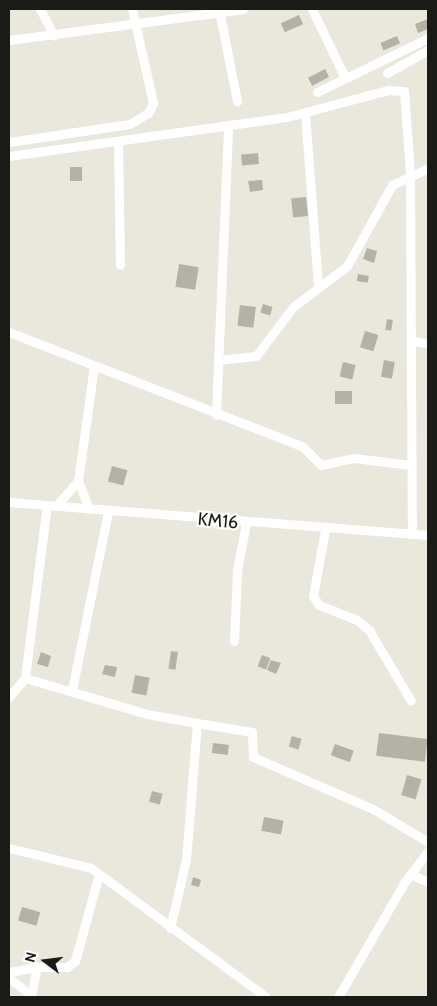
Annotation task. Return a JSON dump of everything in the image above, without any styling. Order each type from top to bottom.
[{"type":"street","points":[[40,9],[54,35]]},
{"type":"street","points":[[9,142],[130,124],[149,112],[153,104],[138,22],[132,9]]},
{"type":"street","points":[[9,40],[138,22],[220,15],[243,9]]},
{"type":"street","points":[[312,9],[345,78]]},
{"type":"street","points":[[220,15],[238,101]]},
{"type":"street","points":[[317,92],[428,38]]},
{"type":"street","points":[[387,73],[428,50]]},
{"type":"street","points":[[9,156],[228,126],[305,113],[388,90],[404,91],[410,173],[414,341],[411,465],[412,534]]},
{"type":"street","points":[[305,113],[318,288]]},
{"type":"street","points":[[216,415],[228,126]]},
{"type":"street","points":[[118,142],[120,265]]},
{"type":"street","points":[[218,360],[256,356],[293,307],[347,266],[379,204],[392,185],[410,173],[428,168]]},
{"type":"street","points":[[9,332],[216,415],[302,446],[321,465],[354,458],[411,465]]},
{"type":"street","points":[[414,341],[428,344]]},
{"type":"street","points":[[89,509],[78,481],[94,366]]},
{"type":"street","points":[[9,695],[26,678],[52,506],[78,481]]},
{"type":"street","name":"KM16","points":[[9,502],[246,524],[428,535]]},
{"type":"street","points":[[72,690],[108,511]]},
{"type":"street","points":[[234,641],[237,571],[246,524]]},
{"type":"street","points":[[325,530],[313,596],[319,605],[357,620],[369,630],[411,701]]},
{"type":"street","points":[[26,678],[72,690],[147,714],[252,732],[253,757],[366,805],[428,842]]},
{"type":"street","points":[[170,928],[186,860],[197,723]]},
{"type":"street","points":[[9,848],[72,860],[99,874],[260,996]]},
{"type":"street","points":[[338,997],[410,874],[428,851]]},
{"type":"street","points":[[9,972],[37,967],[67,968],[74,961],[99,874]]},
{"type":"street","points":[[410,874],[428,882]]},
{"type":"street","points":[[9,978],[31,996],[37,967]]},
{"type":"building","points":[[299,15],[303,24],[285,32],[281,23]]},
{"type":"building","points":[[428,19],[428,29],[418,33],[415,24]]},
{"type":"building","points":[[397,36],[400,43],[384,50],[380,43]]},
{"type":"building","points":[[325,69],[329,77],[312,86],[308,78]]},
{"type":"building","points":[[258,153],[259,164],[242,165],[241,154]]},
{"type":"building","points":[[70,167],[82,167],[82,181],[70,181]]},
{"type":"building","points":[[262,180],[263,190],[250,192],[248,181]]},
{"type":"building","points":[[306,197],[308,216],[293,217],[291,199]]},
{"type":"building","points":[[367,248],[377,251],[374,263],[363,259]]},
{"type":"building","points":[[179,264],[199,267],[195,290],[175,287]]},
{"type":"building","points":[[358,274],[369,276],[368,283],[357,281]]},
{"type":"building","points":[[263,304],[273,307],[270,316],[260,313]]},
{"type":"building","points":[[240,305],[256,307],[253,328],[237,326]]},
{"type":"building","points":[[387,319],[393,320],[391,331],[385,330]]},
{"type":"building","points":[[365,331],[378,335],[373,351],[360,347]]},
{"type":"building","points":[[384,360],[395,362],[392,379],[381,377]]},
{"type":"building","points":[[343,362],[356,365],[352,380],[340,377]]},
{"type":"building","points":[[335,391],[352,391],[352,404],[335,404]]},
{"type":"building","points":[[112,466],[127,470],[123,486],[108,481]]},
{"type":"building","points":[[171,651],[178,652],[175,670],[168,669]]},
{"type":"building","points":[[41,652],[51,656],[48,667],[37,664]]},
{"type":"building","points":[[262,655],[270,658],[266,669],[258,666]]},
{"type":"building","points":[[271,660],[281,663],[276,674],[267,670]]},
{"type":"building","points":[[105,665],[117,667],[115,677],[102,674]]},
{"type":"building","points":[[135,675],[150,678],[146,696],[132,693]]},
{"type":"building","points":[[379,733],[428,739],[425,762],[376,756]]},
{"type":"building","points":[[292,736],[302,739],[298,749],[289,747]]},
{"type":"building","points":[[213,743],[229,745],[228,755],[212,753]]},
{"type":"building","points":[[335,744],[354,751],[350,762],[331,755]]},
{"type":"building","points":[[407,775],[421,779],[416,799],[401,795]]},
{"type":"building","points":[[152,791],[163,794],[160,804],[149,802]]},
{"type":"building","points":[[264,817],[284,821],[281,835],[261,831]]},
{"type":"building","points":[[193,877],[201,880],[199,887],[191,885]]},
{"type":"building","points":[[22,907],[40,912],[36,926],[18,920]]}]
